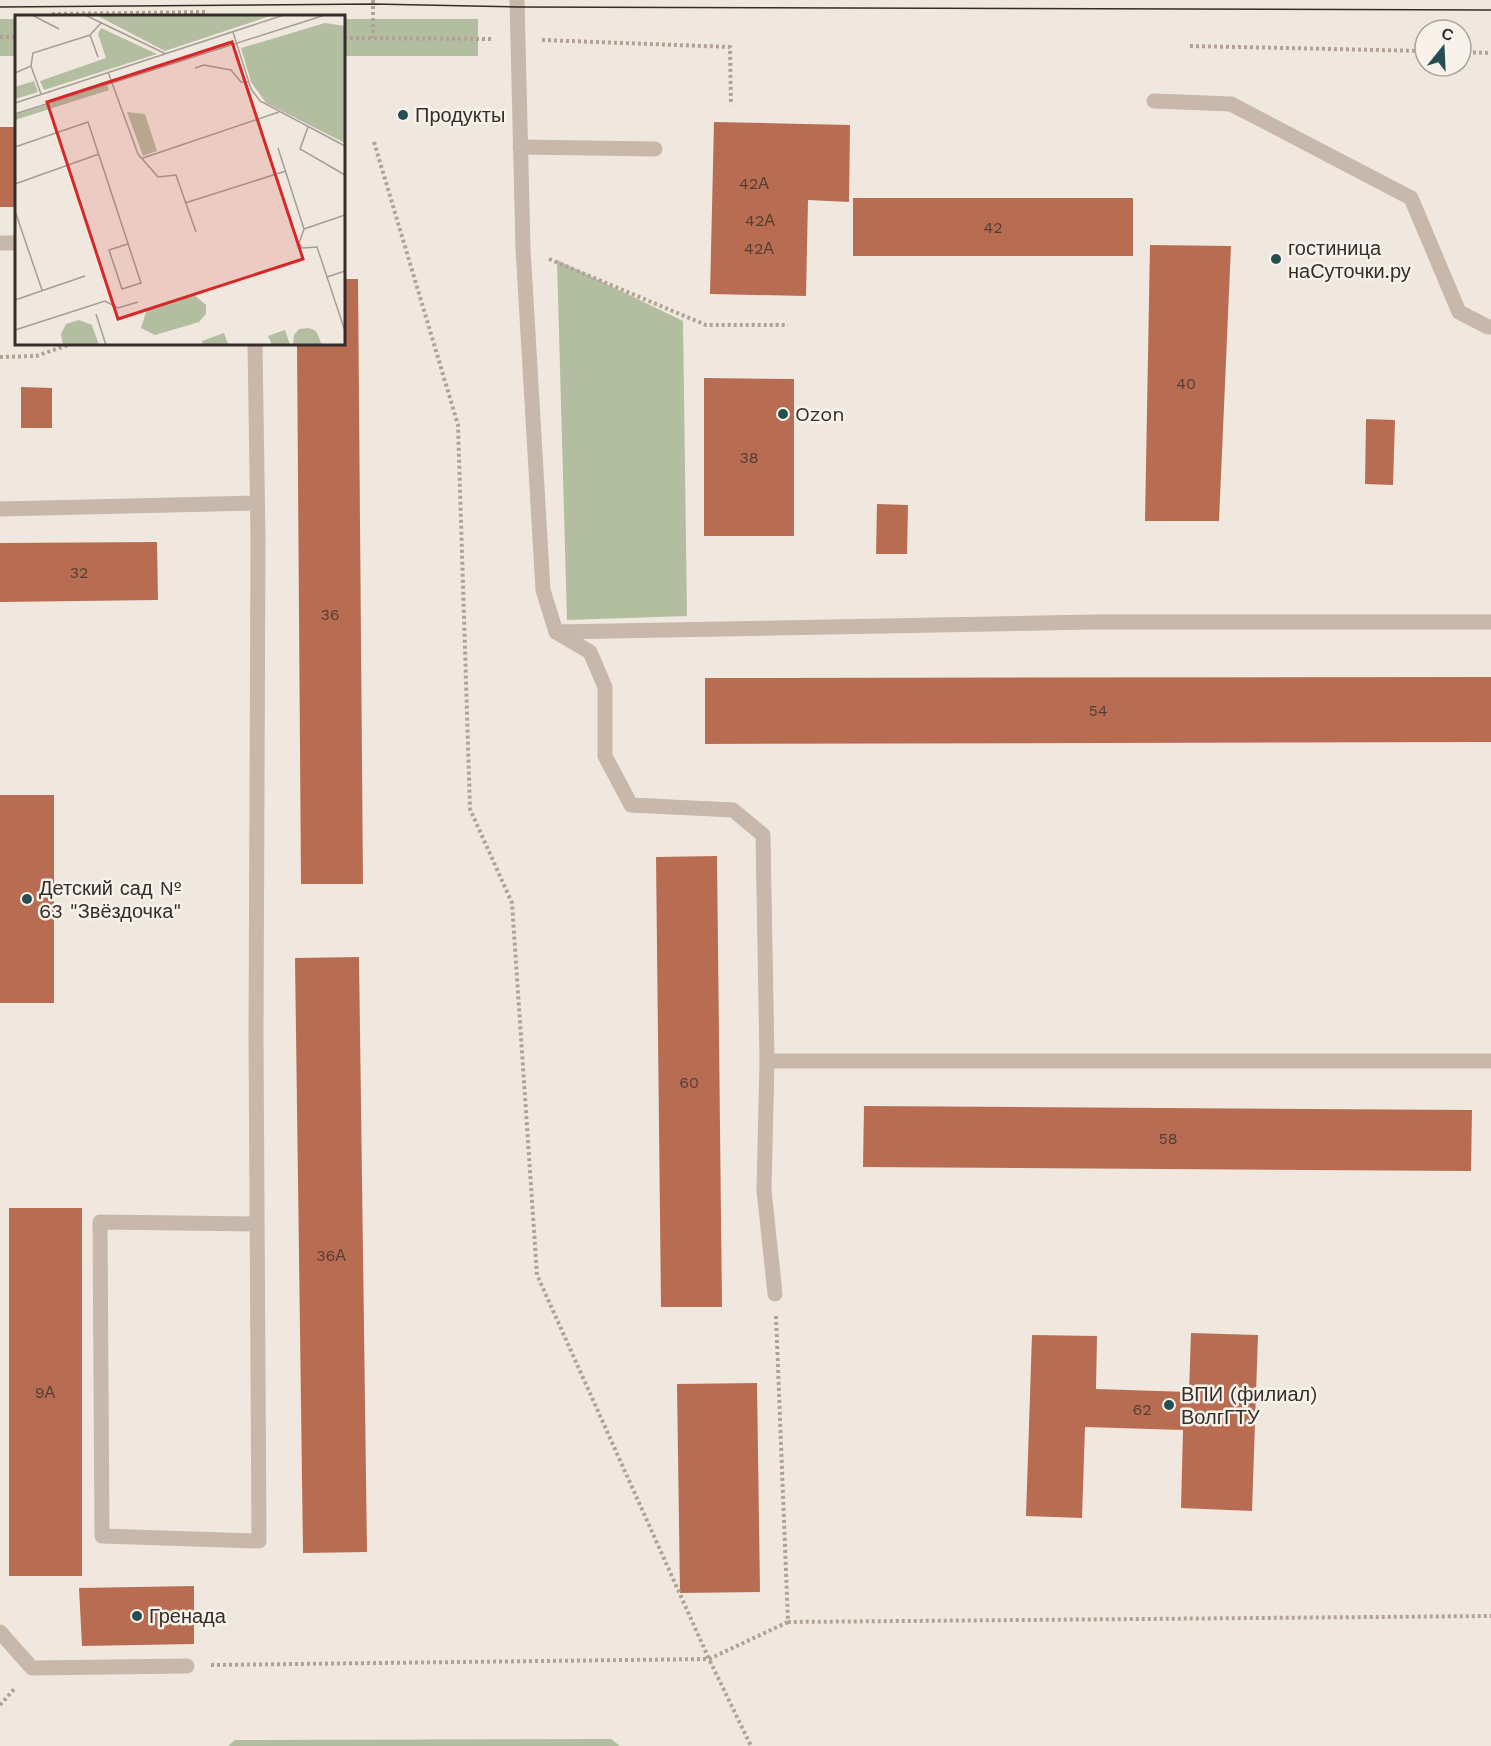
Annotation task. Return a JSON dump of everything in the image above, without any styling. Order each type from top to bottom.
[{"type":"lane","points":[[517,0],[524,248],[543,590],[556,632],[590,652],[605,687],[605,756],[631,805],[733,810],[763,835],[767,1061],[764,1190],[775,1294]]},
{"type":"lane","points":[[1154,101],[1231,104],[1412,198],[1459,312],[1491,327]]},
{"type":"lane","points":[[520,147],[655,149]]},
{"type":"lane","points":[[255,345],[259,1541],[102,1536],[100,1222],[257,1224]]},
{"type":"lane","points":[[0,509],[257,503]]},
{"type":"lane","points":[[556,632],[1094,622],[1491,622]]},
{"type":"lane","points":[[767,1061],[1491,1061]]},
{"type":"lane","points":[[0,1632],[32,1668],[187,1666]]},
{"type":"path","points":[[373,0],[374,38]]},
{"type":"path","points":[[52,14],[205,12]]},
{"type":"path","points":[[345,38],[518,39],[730,47],[731,105]]},
{"type":"path","points":[[1190,46],[1413,51]]},
{"type":"path","points":[[1473,52],[1491,53]]},
{"type":"path","points":[[374,142],[458,425],[470,809],[512,903],[537,1275],[709,1659],[751,1746]]},
{"type":"path","points":[[524,248],[706,325],[788,325]]},
{"type":"path","points":[[0,357],[36,356],[68,345]]},
{"type":"path","points":[[775,1294],[788,1622]]},
{"type":"path","points":[[187,1666],[709,1659],[788,1622],[1491,1616]]},
{"type":"green space","points":[[0,19],[15,19],[15,56],[0,56]]},
{"type":"green space","points":[[345,19],[478,19],[478,56],[345,56]]},
{"type":"green space","points":[[557,260],[683,321],[687,616],[567,620]]},
{"type":"green space","points":[[611,1739],[620,1746],[228,1746],[235,1740]]},
{"type":"building","points":[[714,122],[850,125],[849,202],[808,200],[806,296],[710,294]]},
{"type":"building","points":[[0,127],[15,127],[15,207],[0,207]]},
{"type":"building","points":[[853,198],[1133,198],[1133,256],[853,256]]},
{"type":"building","points":[[1150,245],[1231,246],[1219,521],[1145,521]]},
{"type":"building","points":[[345,279],[358,279],[363,884],[301,884],[297,345],[345,345]]},
{"type":"building","points":[[704,378],[794,379],[794,536],[704,536]]},
{"type":"building","points":[[21,387],[52,388],[52,428],[21,428]]},
{"type":"building","points":[[1366,419],[1395,420],[1393,485],[1365,484]]},
{"type":"building","points":[[877,504],[908,505],[907,554],[876,554]]},
{"type":"building","points":[[157,542],[158,600],[0,602],[0,543]]},
{"type":"building","points":[[1491,677],[1491,742],[705,744],[705,678]]},
{"type":"building","name":"Детский сад № 63 \"Звёздочка\"","points":[[0,795],[54,795],[54,1003],[0,1003]]},
{"type":"building","points":[[717,856],[722,1307],[661,1307],[656,857]]},
{"type":"building","points":[[359,957],[367,1552],[303,1553],[295,958]]},
{"type":"building","points":[[864,1106],[1472,1110],[1471,1171],[863,1167]]},
{"type":"building","points":[[9,1208],[82,1208],[82,1576],[9,1576]]},
{"type":"building","points":[[1191,1333],[1258,1335],[1252,1511],[1181,1508],[1183,1430],[1085,1427],[1082,1518],[1026,1516],[1032,1335],[1097,1336],[1096,1389],[1189,1392]]},
{"type":"building","points":[[757,1383],[760,1592],[680,1593],[677,1384]]},
{"type":"building","name":"Гренада","points":[[194,1586],[194,1644],[82,1646],[79,1588]]},
{"type":"tram line","points":[[0,7],[373,4],[517,7],[1491,10]]},
{"type":"place","name":"Продукты","points":[[403,115]]},
{"type":"place","name":"гостиница наСуточки.ру","points":[[1276,259]]},
{"type":"place","name":"Ozon","points":[[783,414]]},
{"type":"place","name":"Детский сад № 63 \"Звёздочка\"","points":[[27,899]]},
{"type":"place","name":"ВПИ (филиал) ВолгГТУ","points":[[1169,1405]]},
{"type":"place","name":"Гренада","points":[[137,1616]]}]
